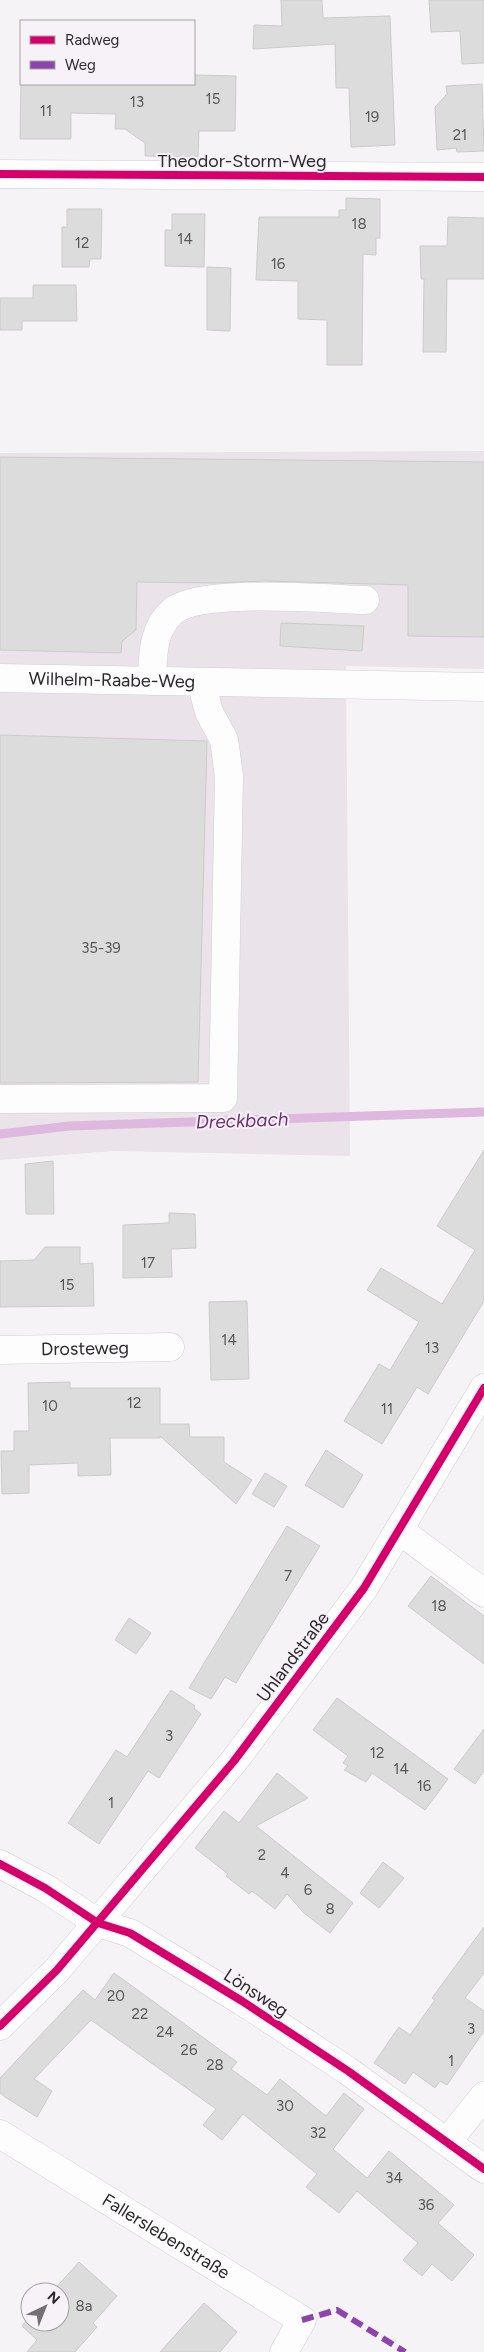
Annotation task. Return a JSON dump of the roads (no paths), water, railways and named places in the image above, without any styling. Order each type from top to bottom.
[{"type":"street","name":"Theodor-Storm-Weg","points":[[0,174],[484,178]]},
{"type":"street","points":[[152,681],[153,649],[158,629],[174,610],[197,601],[253,596],[365,600]]},
{"type":"street","name":"Wilhelm-Raabe-Weg","points":[[0,678],[484,687]]},
{"type":"street","points":[[0,1099],[223,1098],[229,776],[224,740],[209,712],[213,682]]},
{"type":"street","name":"Drosteweg","points":[[0,1350],[170,1347]]},
{"type":"street","name":"Uhlandstraße","points":[[0,2026],[57,1970],[234,1761],[364,1588],[484,1388]]},
{"type":"street","points":[[399,1530],[484,1592]]},
{"type":"street","name":"Lönsweg","points":[[0,1864],[45,1888],[98,1923],[130,1933],[242,2000],[348,2070],[484,2169]]},
{"type":"street","points":[[447,2142],[484,2096]]},
{"type":"street","name":"Fallerslebenstraße","points":[[0,2134],[302,2320],[284,2352]]},
{"type":"waterway","name":"Dreckbach","points":[[0,1134],[69,1126],[484,1112]]}]
